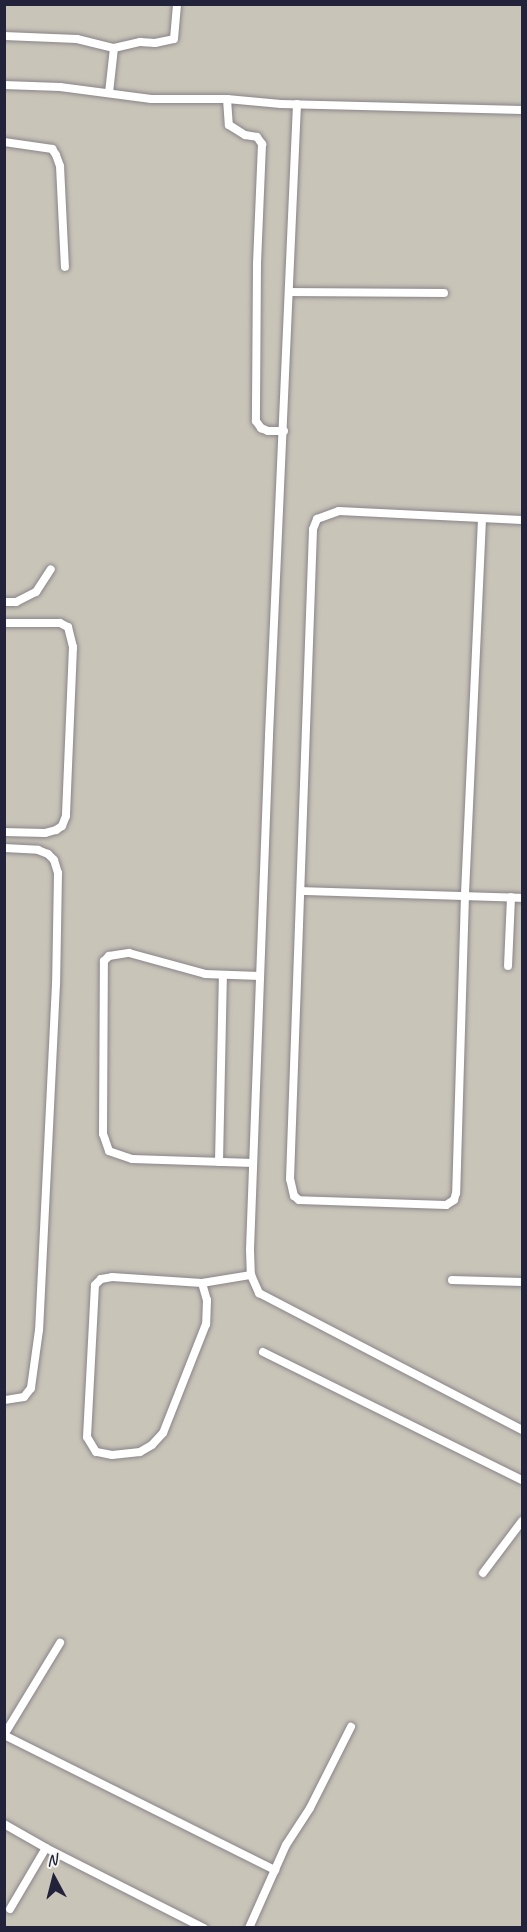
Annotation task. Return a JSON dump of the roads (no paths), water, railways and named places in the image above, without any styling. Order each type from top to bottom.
[{"type":"lane","points":[[4,36],[77,39],[114,48],[140,42],[155,43],[174,39],[177,4]]},
{"type":"lane","points":[[109,93],[114,48]]},
{"type":"lane","points":[[4,85],[60,87],[151,99],[227,99],[297,104],[522,110]]},
{"type":"lane","points":[[227,99],[229,125],[245,135],[257,137],[262,144],[256,264],[256,421],[261,428],[268,431],[284,431]]},
{"type":"lane","points":[[297,104],[260,976],[251,1275],[259,1293],[522,1430]]},
{"type":"lane","points":[[4,142],[52,149],[56,155],[60,166],[65,267]]},
{"type":"lane","points":[[289,292],[444,293]]},
{"type":"lane","points":[[482,519],[465,895],[456,1193],[454,1200],[446,1205],[299,1200],[294,1196],[290,1179],[302,891],[313,529],[317,519],[339,511],[522,520]]},
{"type":"lane","points":[[4,602],[16,602],[36,592],[51,569]]},
{"type":"lane","points":[[4,623],[60,623],[68,627],[73,647],[66,816],[62,826],[45,833],[4,832]]},
{"type":"lane","points":[[4,848],[38,850],[48,854],[54,860],[58,873],[56,984],[39,1330],[31,1388],[24,1397],[4,1400]]},
{"type":"lane","points":[[302,891],[522,898]]},
{"type":"lane","points":[[508,966],[511,897]]},
{"type":"lane","points":[[253,1163],[132,1159],[109,1151],[103,1134],[104,961],[109,956],[129,953],[205,974],[260,976]]},
{"type":"lane","points":[[219,1161],[223,975]]},
{"type":"lane","points":[[202,1283],[207,1300],[206,1324],[163,1433],[152,1446],[140,1452],[112,1455],[96,1452],[87,1437],[95,1285],[101,1279],[112,1277],[202,1283],[251,1275]]},
{"type":"lane","points":[[452,1280],[522,1282]]},
{"type":"lane","points":[[263,1352],[522,1480]]},
{"type":"lane","points":[[483,1573],[522,1521]]},
{"type":"lane","points":[[60,1643],[4,1735],[275,1870]]},
{"type":"lane","points":[[249,1928],[275,1870],[351,1727]]},
{"type":"lane","points":[[4,1824],[46,1848],[204,1928]]},
{"type":"lane","points":[[10,1909],[46,1848]]}]
